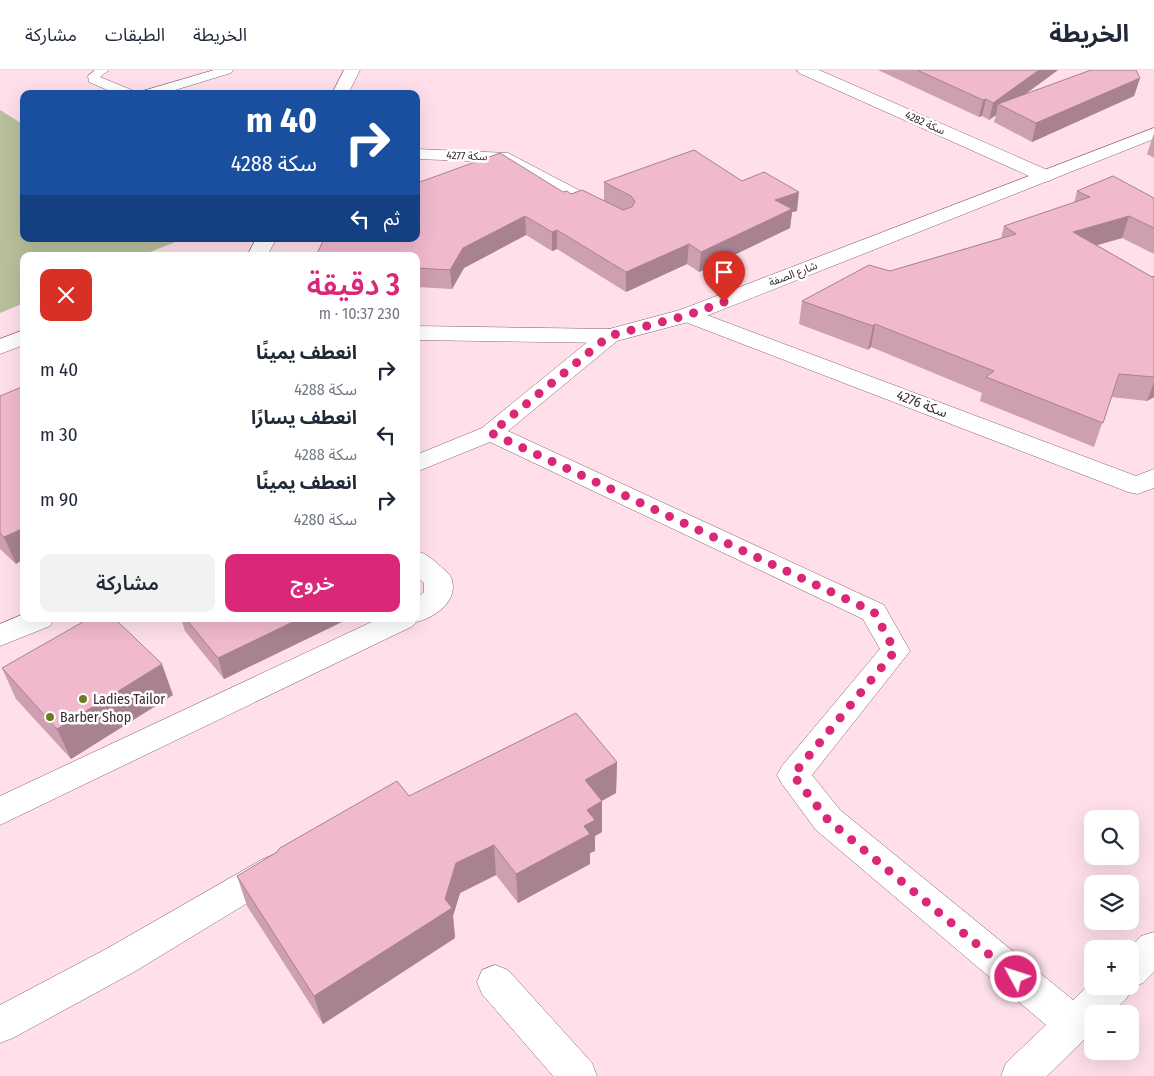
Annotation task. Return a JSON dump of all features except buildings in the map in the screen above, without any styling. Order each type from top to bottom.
[{"type":"street","points":[[342,90],[352,70]]},
{"type":"street","name":"سكة 4282","points":[[805,70],[1046,176]]},
{"type":"street","name":"شارع الصفة","points":[[420,333],[609,336],[688,315],[1154,133]]},
{"type":"street","name":"سكة 4277","points":[[420,154],[502,157],[623,221]]},
{"type":"street","name":"سكة 4276","points":[[688,315],[1137,486],[1154,477]]},
{"type":"street","points":[[420,462],[491,433],[609,336]]},
{"type":"street","points":[[0,348],[20,339]]},
{"type":"street","points":[[491,433],[874,612],[895,651],[793,775],[828,820],[1074,1025]]},
{"type":"street","points":[[420,564],[438,580],[438,595],[420,610]]},
{"type":"street","points":[[0,635],[32,622]]},
{"type":"street","points":[[0,812],[397,622]]},
{"type":"street","points":[[0,1025],[121,960],[273,870]]},
{"type":"street","points":[[1139,962],[1154,948]]},
{"type":"street","points":[[495,982],[578,1076]]},
{"type":"street","points":[[1020,1076],[1105,995]]},
{"type":"lane","points":[[103,70],[93,78],[120,90]]},
{"type":"lane","points":[[161,90],[227,70]]},
{"type":"green space","points":[[0,110],[20,122],[20,242],[175,242],[150,252],[20,252],[20,305],[0,313]]},
{"type":"place","name":"Ladies Tailor","points":[[83,699]]},
{"type":"place","name":"Barber Shop","points":[[50,717]]},
{"type":"route","points":[[724,302],[688,315],[609,336],[491,433],[874,612],[895,651],[793,775],[828,820],[1016,977]]}]
